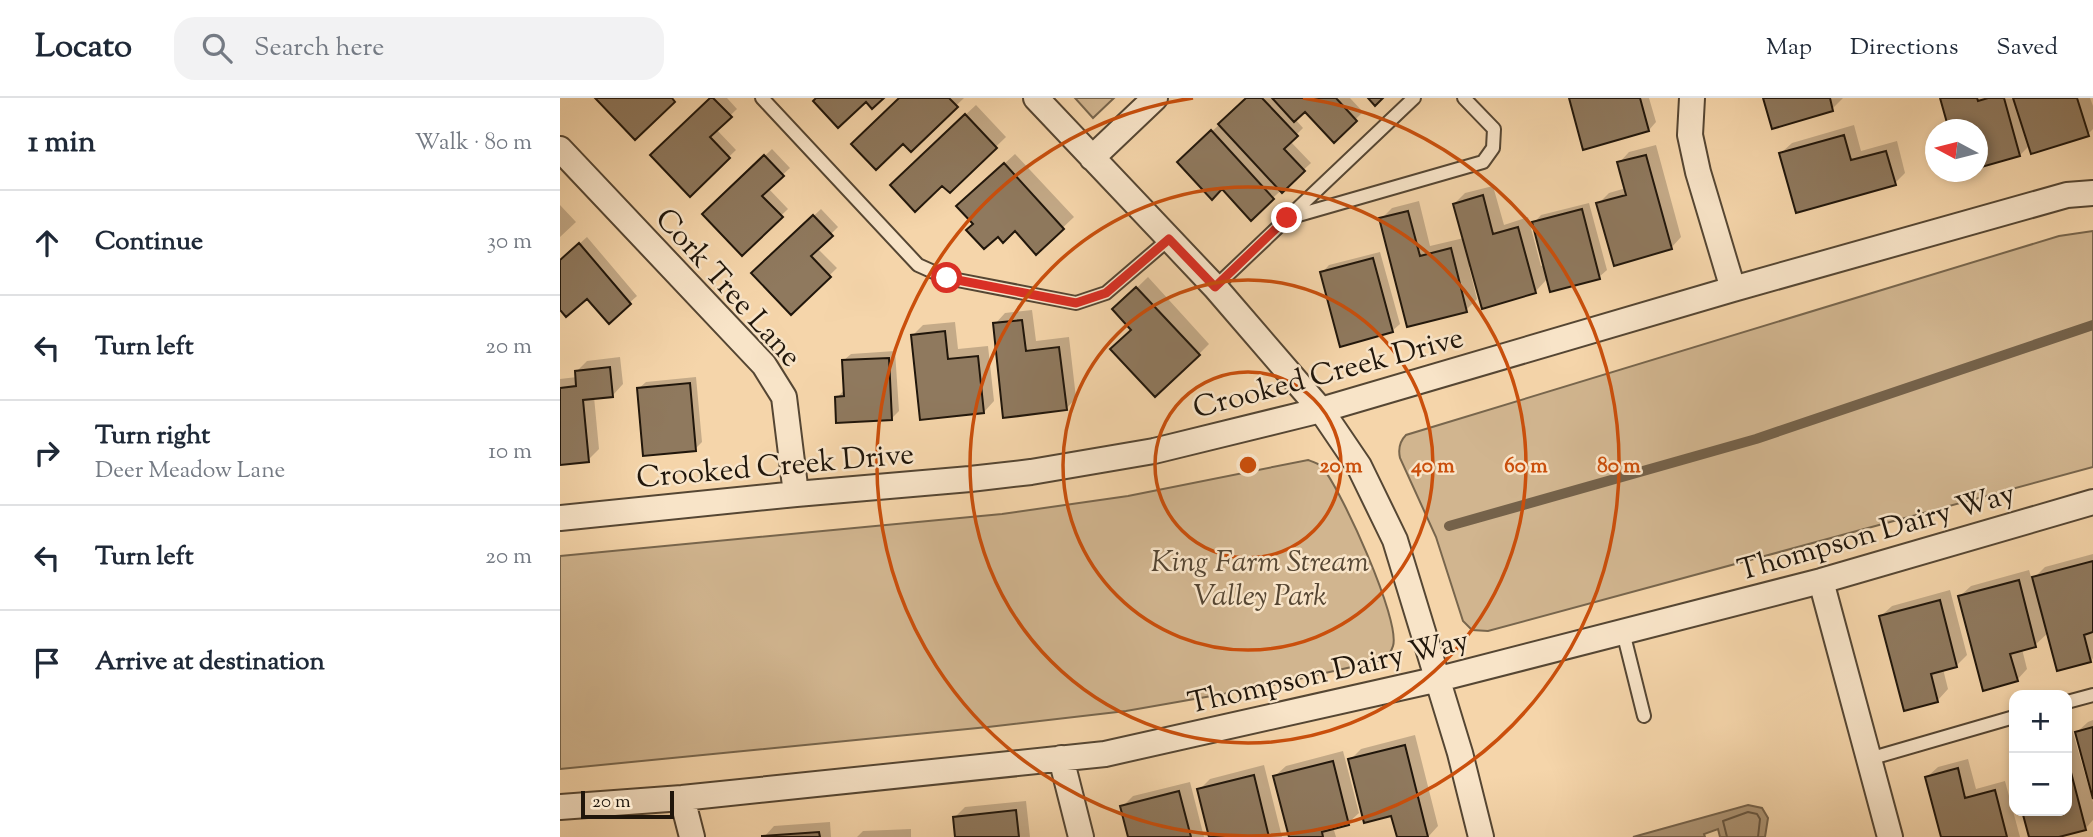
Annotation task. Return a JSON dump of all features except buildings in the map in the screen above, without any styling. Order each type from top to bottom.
[{"type":"street","points":[[1035,98],[1215,287],[1321,410],[1359,466],[1395,540],[1439,679],[1481,837]]},
{"type":"street","points":[[1092,158],[1155,98]]},
{"type":"street","points":[[1692,98],[1690,135],[1698,172],[1733,289]]},
{"type":"street","name":"Cork Tree Lane","points":[[560,149],[764,365],[784,397],[796,494]]},
{"type":"street","name":"Crooked Creek Drive","points":[[560,518],[970,479],[1031,472],[1154,451],[1321,410],[1733,289],[2067,195],[2093,193]]},
{"type":"street","name":"Thompson Dairy Way","points":[[560,807],[1105,754],[1439,679],[1821,581],[2093,502]]},
{"type":"street","points":[[1821,581],[1890,837]]},
{"type":"street","points":[[1061,758],[1081,837]]},
{"type":"street","points":[[682,797],[692,837]]},
{"type":"lane","points":[[762,98],[918,265],[947,278],[1076,303],[1106,293],[1169,239]]},
{"type":"lane","points":[[1215,287],[1413,98]]},
{"type":"lane","points":[[1287,218],[1483,162],[1493,148],[1494,129],[1464,98]]},
{"type":"lane","points":[[1623,632],[1644,716]]},
{"type":"lane","points":[[2072,701],[2093,695]]},
{"type":"lane","points":[[1869,759],[2009,718]]},
{"type":"green space","points":[[1075,98],[1114,98],[1093,118]]},
{"type":"green space","name":"King Farm Stream Valley Park","points":[[2093,231],[2093,467],[1488,631],[1472,630],[1463,621],[1436,537],[1400,458],[1400,446],[1406,435],[2059,236]]},
{"type":"green space","name":"King Farm Stream Valley Park","points":[[1308,460],[1320,466],[1331,480],[1368,555],[1379,584],[1393,632],[1393,646],[1387,655],[1378,661],[1263,687],[1126,711],[560,769],[560,556],[1002,514],[1128,496]]},
{"type":"water","points":[[1748,805],[1762,808],[1768,818],[1765,837],[1720,837],[1718,829],[1704,834],[1705,837],[1633,837]]},
{"type":"waterway","points":[[1449,526],[1756,439],[2093,325]]},
{"type":"route","points":[[947,278],[1076,303],[1106,293],[1169,239],[1215,287],[1287,218]]}]
